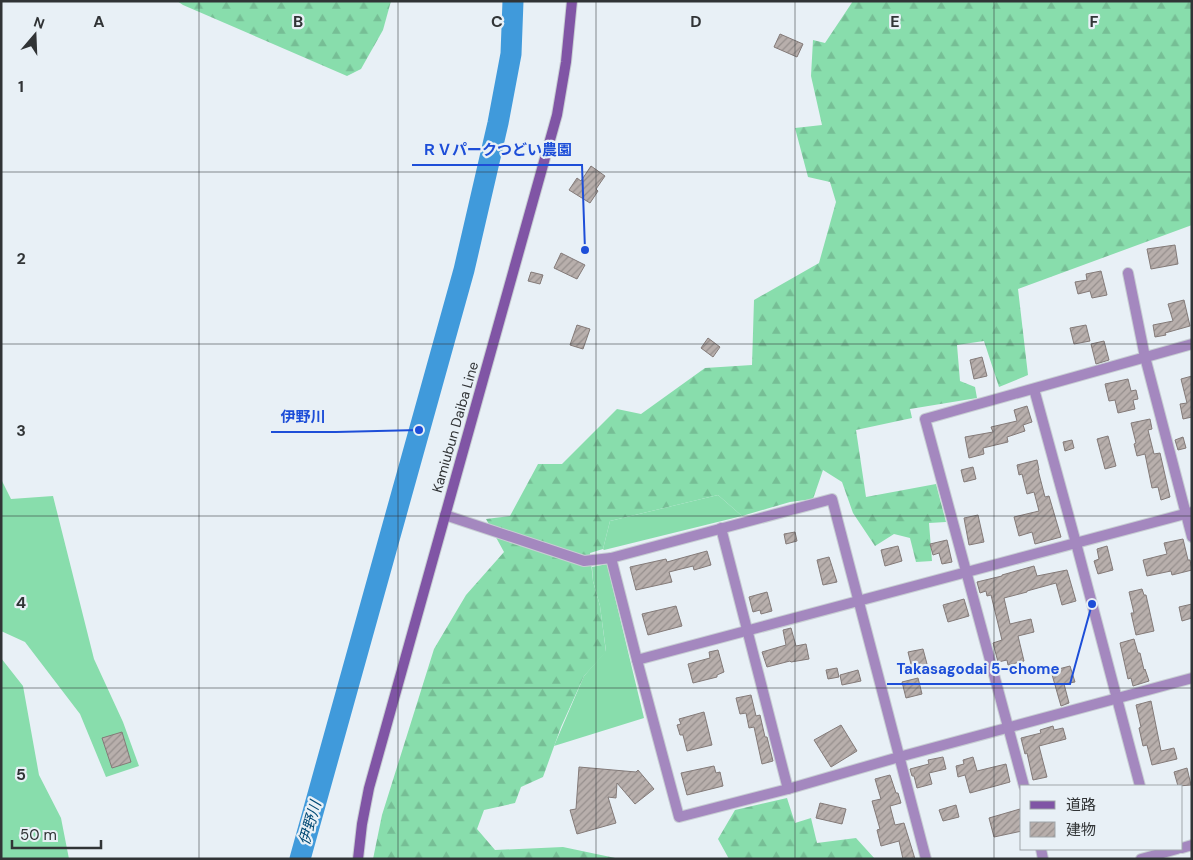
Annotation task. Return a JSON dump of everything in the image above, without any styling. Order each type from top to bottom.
[{"type":"main road","name":"Kamiubun Daiba Line","points":[[358,859],[369,788],[557,115],[566,62],[572,1]]},
{"type":"street","points":[[1128,274],[1145,357],[1189,513],[1192,537]]},
{"type":"street","points":[[1024,785],[925,419],[1192,344]]},
{"type":"street","points":[[1034,389],[1140,785]]},
{"type":"street","points":[[445,515],[584,561],[611,558],[832,498],[926,859]]},
{"type":"street","points":[[637,660],[1189,513]]},
{"type":"street","points":[[721,528],[788,789]]},
{"type":"street","points":[[611,558],[679,816],[788,789],[1192,678]]},
{"type":"street","points":[[1141,859],[1173,850]]},
{"type":"green space","points":[[177,1],[391,1],[383,30],[361,69],[347,76]]},
{"type":"green space","points":[[853,1],[1192,1],[1192,225],[1018,289],[1028,375],[999,387],[984,341],[957,345],[960,381],[975,387],[977,398],[910,409],[912,418],[856,430],[866,497],[936,484],[946,522],[929,523],[932,561],[916,562],[910,538],[894,534],[875,546],[853,513],[842,482],[823,470],[813,499],[790,502],[742,516],[718,495],[610,521],[603,549],[590,553],[593,581],[600,606],[606,652],[584,676],[561,727],[543,777],[521,787],[515,803],[484,810],[477,829],[495,850],[563,847],[620,859],[373,859],[382,815],[434,649],[466,595],[504,552],[486,519],[510,516],[538,464],[562,464],[617,409],[641,414],[705,368],[752,365],[754,300],[819,263],[836,202],[830,182],[808,177],[795,128],[822,125],[811,76],[813,40],[825,43]]},
{"type":"green space","points":[[1,479],[11,499],[53,496],[94,659],[123,722],[139,766],[106,777],[80,714],[25,642],[1,631]]},
{"type":"green space","points":[[718,495],[742,516],[603,549],[610,521]]},
{"type":"green space","points":[[607,564],[644,718],[554,746],[584,676],[606,651],[592,567]]},
{"type":"green space","points":[[1,658],[23,686],[39,775],[61,818],[69,859],[1,859]]},
{"type":"green space","points":[[787,798],[795,823],[811,818],[817,843],[856,838],[875,859],[729,859],[718,839],[735,810]]},
{"type":"building","points":[[780,34],[803,44],[797,57],[774,47]]},
{"type":"building","points":[[591,166],[605,176],[596,189],[598,191],[590,203],[569,190],[577,178],[581,181]]},
{"type":"building","points":[[1175,245],[1178,264],[1151,269],[1147,249]]},
{"type":"building","points":[[561,253],[585,265],[577,279],[554,268]]},
{"type":"building","points":[[1101,271],[1107,295],[1092,298],[1090,291],[1078,294],[1075,282],[1087,280],[1086,274]]},
{"type":"building","points":[[531,272],[543,275],[540,284],[528,281]]},
{"type":"building","points":[[1184,300],[1190,326],[1155,337],[1153,325],[1173,321],[1168,304]]},
{"type":"building","points":[[577,325],[590,329],[583,349],[570,345]]},
{"type":"building","points":[[1086,325],[1090,341],[1074,344],[1070,328]]},
{"type":"building","points":[[708,338],[720,347],[713,357],[701,348]]},
{"type":"building","points":[[1104,341],[1109,360],[1096,364],[1091,344]]},
{"type":"building","points":[[982,357],[987,376],[974,379],[970,360]]},
{"type":"building","points":[[1192,376],[1192,417],[1183,419],[1180,404],[1187,403],[1181,379]]},
{"type":"building","points":[[1128,379],[1131,391],[1136,390],[1138,399],[1133,400],[1135,409],[1118,413],[1115,400],[1109,401],[1105,384]]},
{"type":"building","points":[[1027,406],[1032,422],[1023,425],[1025,431],[1007,437],[1008,442],[983,448],[984,454],[969,458],[965,437],[993,432],[991,427],[1017,421],[1014,410]]},
{"type":"building","points":[[1150,419],[1152,429],[1148,430],[1154,454],[1160,453],[1170,497],[1161,500],[1158,487],[1152,488],[1145,454],[1137,456],[1131,423]]},
{"type":"building","points":[[1108,436],[1116,466],[1105,469],[1097,439]]},
{"type":"building","points":[[1183,437],[1186,448],[1178,450],[1175,440]]},
{"type":"building","points":[[1072,440],[1074,448],[1065,451],[1063,442]]},
{"type":"building","points":[[1037,460],[1045,497],[1049,496],[1061,537],[1035,544],[1032,532],[1019,536],[1014,517],[1039,511],[1034,492],[1027,494],[1022,474],[1019,475],[1017,465]]},
{"type":"building","points":[[973,467],[976,479],[964,482],[961,470]]},
{"type":"building","points":[[978,515],[984,542],[969,545],[964,518]]},
{"type":"building","points":[[795,532],[797,541],[786,544],[784,534]]},
{"type":"building","points":[[1183,539],[1192,570],[1172,575],[1171,571],[1147,576],[1143,560],[1167,554],[1164,543]]},
{"type":"building","points":[[947,540],[952,562],[942,564],[939,553],[933,555],[930,544]]},
{"type":"building","points":[[898,546],[902,561],[885,566],[881,550]]},
{"type":"building","points":[[1107,546],[1113,570],[1098,574],[1094,561],[1099,559],[1097,549]]},
{"type":"building","points":[[707,551],[711,565],[694,570],[693,566],[669,572],[672,582],[636,590],[630,567],[666,559],[667,562]]},
{"type":"building","points":[[829,557],[837,582],[823,585],[817,560]]},
{"type":"building","points":[[1034,566],[1037,576],[1067,570],[1076,601],[1062,605],[1056,583],[1004,598],[1010,624],[1031,619],[1034,632],[1018,636],[1024,661],[1008,665],[1007,660],[998,662],[993,643],[1002,640],[991,595],[987,596],[986,591],[980,593],[977,582]]},
{"type":"building","points":[[1142,589],[1144,595],[1146,595],[1154,631],[1136,635],[1131,613],[1134,613],[1129,592]]},
{"type":"building","points":[[767,592],[772,611],[761,614],[760,610],[753,612],[749,597]]},
{"type":"building","points":[[964,599],[969,616],[948,622],[943,605]]},
{"type":"building","points":[[1192,604],[1192,618],[1182,621],[1179,607]]},
{"type":"building","points":[[676,606],[682,626],[648,635],[642,614]]},
{"type":"building","points":[[791,628],[796,646],[806,644],[809,659],[790,661],[767,667],[762,652],[786,645],[783,630]]},
{"type":"building","points":[[1134,639],[1149,681],[1133,686],[1131,678],[1128,679],[1120,643]]},
{"type":"building","points":[[923,649],[927,664],[912,668],[908,652]]},
{"type":"building","points":[[718,650],[724,672],[717,675],[717,677],[693,683],[688,664],[710,658],[709,652]]},
{"type":"building","points":[[1070,666],[1075,682],[1064,684],[1069,703],[1061,706],[1051,671]]},
{"type":"building","points":[[837,668],[839,677],[828,679],[826,670]]},
{"type":"building","points":[[858,670],[861,681],[842,685],[840,675]]},
{"type":"building","points":[[918,678],[922,694],[906,698],[902,682]]},
{"type":"building","points":[[751,695],[756,716],[760,715],[773,761],[762,764],[754,727],[749,728],[746,713],[740,714],[736,698]]},
{"type":"building","points":[[1151,701],[1161,751],[1174,748],[1177,759],[1152,765],[1147,745],[1143,746],[1136,705]]},
{"type":"building","points":[[704,712],[712,745],[687,751],[683,735],[680,735],[677,725],[681,724],[679,719]]},
{"type":"building","points":[[841,725],[857,751],[831,767],[814,740]]},
{"type":"building","points":[[1053,726],[1054,730],[1063,728],[1066,739],[1039,746],[1047,777],[1033,780],[1027,753],[1025,754],[1021,738],[1041,733],[1040,730]]},
{"type":"building","points":[[122,732],[131,762],[112,768],[102,738]]},
{"type":"building","points":[[943,757],[946,769],[929,773],[932,784],[917,788],[910,769],[929,764],[928,760]]},
{"type":"building","points":[[973,757],[977,771],[1006,764],[1010,782],[970,793],[965,775],[958,777],[956,766],[964,764],[963,760]]},
{"type":"building","points":[[714,766],[716,773],[720,772],[723,786],[687,795],[681,773]]},
{"type":"building","points":[[579,767],[636,772],[638,770],[654,789],[635,804],[617,783],[616,798],[608,797],[616,823],[577,834],[570,810],[576,809]]},
{"type":"building","points":[[1187,768],[1191,785],[1178,785],[1174,772]]},
{"type":"building","points":[[890,775],[901,803],[890,806],[895,825],[904,823],[915,859],[903,859],[899,841],[881,846],[877,830],[880,829],[872,801],[881,799],[875,779]]},
{"type":"building","points":[[820,803],[846,809],[842,824],[816,818]]},
{"type":"building","points":[[956,805],[959,817],[943,821],[939,810]]},
{"type":"building","points":[[1020,809],[1020,831],[994,837],[989,818]]},
{"type":"waterway","name":"伊野川","points":[[300,859],[464,270],[498,123],[511,54],[513,1]]},
{"type":"place","name":"ＲＶパークつどい農園","points":[[585,250]]},
{"type":"place","name":"伊野川","points":[[419,430]]},
{"type":"place","name":"Takasagodai 5-chome","points":[[1092,604]]}]
